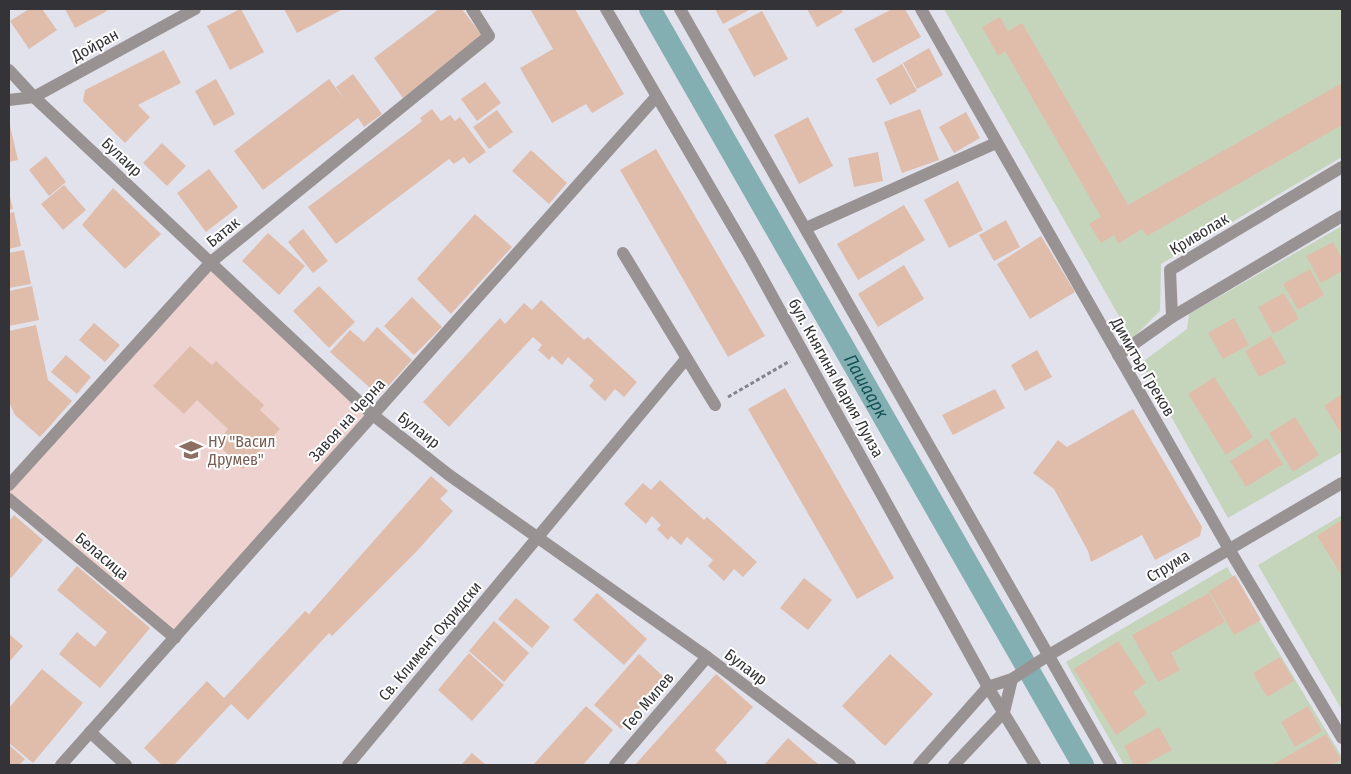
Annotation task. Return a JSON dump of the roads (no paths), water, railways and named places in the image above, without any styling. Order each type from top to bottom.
[{"type":"street","name":"Дойран","points":[[9,100],[34,97],[195,9]]},
{"type":"street","name":"Батак","points":[[9,484],[211,262],[488,36],[472,9]]},
{"type":"street","name":"бул. Княгиня Мария Луиза","points":[[606,9],[750,256],[988,687],[1035,765]]},
{"type":"street","points":[[680,9],[806,228],[1044,659],[1111,765]]},
{"type":"street","name":"Димитър Греков","points":[[921,9],[1228,549],[1342,738]]},
{"type":"street","name":"Булаир","points":[[9,70],[34,97],[373,415],[449,475],[706,658],[850,765]]},
{"type":"street","name":"Завоя на Черна","points":[[61,765],[656,97]]},
{"type":"street","points":[[806,228],[996,143]]},
{"type":"street","name":"Криволак","points":[[1172,317],[1170,270],[1342,167]]},
{"type":"street","points":[[1118,355],[1172,317],[1342,216]]},
{"type":"street","points":[[623,253],[715,405]]},
{"type":"street","name":"Св. Климент Охридски","points":[[354,763],[686,359]]},
{"type":"street","name":"Струма","points":[[988,687],[1012,679],[1342,483]]},
{"type":"street","name":"Беласица","points":[[9,498],[174,638]]},
{"type":"street","name":"Гео Милев","points":[[615,765],[706,658]]},
{"type":"street","points":[[954,765],[1004,712],[1012,679]]},
{"type":"street","points":[[918,765],[988,687]]},
{"type":"street","points":[[90,732],[126,765]]},
{"type":"waterway","name":"Пашаарк","points":[[650,9],[1083,765]]},
{"type":"place","name":"НУ \"Васил Друмев\"","points":[[191,450]]}]
